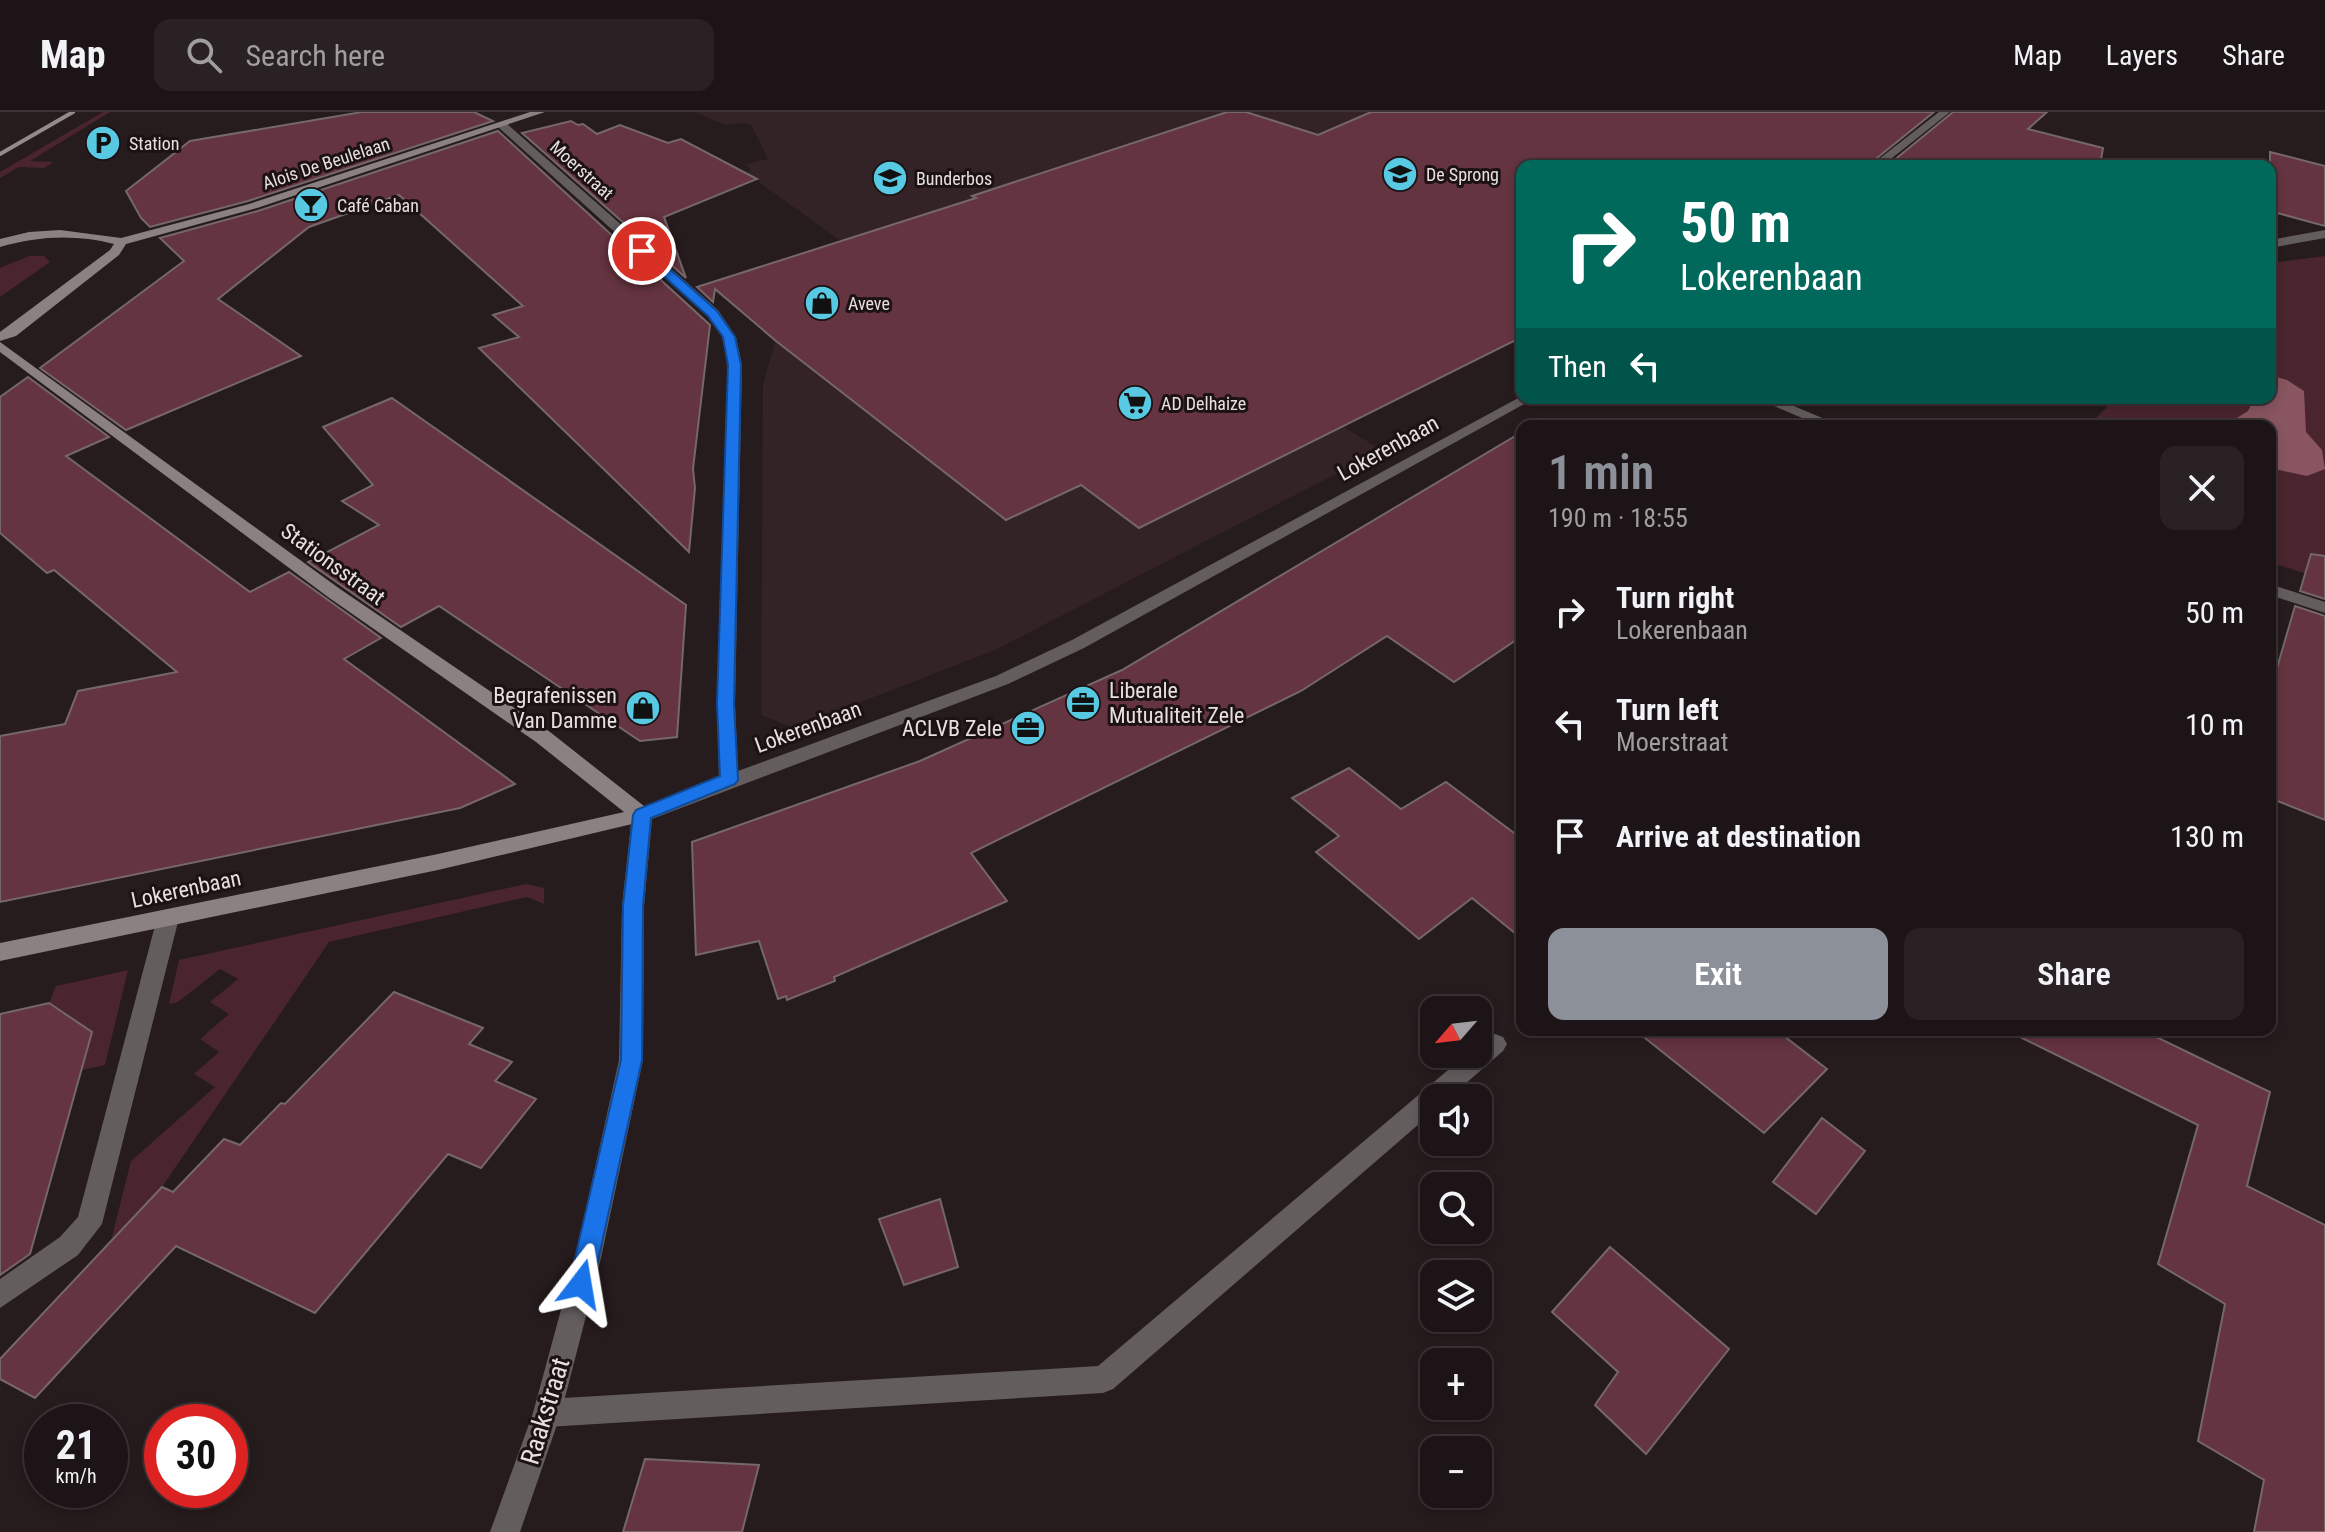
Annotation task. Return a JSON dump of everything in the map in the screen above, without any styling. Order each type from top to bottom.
[{"type":"street","name":"Alois De Beulelaan","points":[[121,242],[253,206],[540,112]]},
{"type":"street","points":[[1883,160],[1945,112]]},
{"type":"street","name":"Moerstraat","points":[[502,125],[713,313],[729,337],[735,365],[726,704],[729,780]]},
{"type":"street","points":[[0,243],[37,234],[102,236],[121,242],[104,261],[11,333],[0,337]]},
{"type":"street","points":[[2276,243],[2325,234]]},
{"type":"street","name":"Stationsstraat","points":[[0,346],[334,593],[543,737],[642,815]]},
{"type":"street","name":"Lokerenbaan","points":[[0,952],[438,862],[642,815],[1027,668],[1078,644],[1517,404]]},
{"type":"street","points":[[1777,404],[1819,420]]},
{"type":"street","points":[[2276,591],[2325,608]]},
{"type":"street","name":"Raakstraat","points":[[505,1532],[547,1413],[588,1258],[631,1060],[633,906],[642,815]]},
{"type":"street","points":[[0,1295],[69,1246],[89,1224],[168,918]]},
{"type":"street","points":[[547,1413],[1103,1379],[1495,1044]]},
{"type":"shaded area","points":[[103,112],[110,112],[30,161],[54,162],[44,168],[19,167],[0,178],[0,172]]},
{"type":"shaded area","points":[[695,112],[1904,112],[1564,160],[1516,160],[1516,170],[1224,356],[1382,450],[995,650],[794,728],[761,715],[763,385],[775,341],[709,286],[842,242],[745,172],[751,171],[746,164],[768,159],[752,126],[745,123],[725,125]]},
{"type":"shaded area","points":[[29,256],[44,256],[50,262],[0,297],[0,268]]},
{"type":"shaded area","points":[[2325,256],[2325,580],[2276,564],[2276,420],[2094,420],[2110,404],[2276,404],[2276,262]]},
{"type":"shaded area","points":[[2276,377],[2304,391],[2306,432],[2322,450],[2325,469],[2307,476],[2276,469],[2276,420],[2234,420],[2248,411],[2252,404],[2276,404]]},
{"type":"shaded area","points":[[526,884],[544,888],[544,904],[527,897],[329,942],[162,1187],[111,1241],[131,1161],[215,1087],[194,1074],[219,1052],[200,1039],[229,1014],[210,1002],[238,979],[220,969],[178,1002],[169,1004],[179,960]]},
{"type":"shaded area","points":[[128,970],[105,1065],[82,1070],[92,1032],[49,1003],[56,986]]},
{"type":"building","points":[[362,112],[474,112],[493,121],[248,201],[150,227],[141,218],[126,191],[190,141]]},
{"type":"building","points":[[1227,112],[1246,112],[1318,135],[1371,112],[1934,112],[1874,160],[1516,160],[1516,340],[1139,528],[1081,485],[1006,520],[776,341],[715,289],[713,302],[697,287],[976,198],[972,196]]},
{"type":"building","points":[[1953,112],[2047,112],[2028,129],[2103,148],[2101,160],[1894,160]]},
{"type":"building","points":[[571,121],[583,124],[597,134],[620,125],[668,143],[681,139],[757,179],[664,217],[686,278],[522,133]]},
{"type":"building","points":[[498,131],[710,325],[693,469],[695,488],[689,552],[479,348],[519,337],[493,315],[523,306],[399,195],[309,227],[218,299],[301,356],[126,430],[40,368],[184,261],[160,238],[258,211]]},
{"type":"building","points":[[2270,152],[2325,166],[2325,226],[2276,213],[2276,160],[2270,160]]},
{"type":"building","points":[[28,377],[109,437],[66,456],[250,592],[289,572],[381,638],[344,659],[515,784],[460,808],[0,902],[0,736],[65,724],[78,691],[177,672],[54,570],[47,573],[0,533],[0,397]]},
{"type":"building","points":[[392,398],[686,605],[677,737],[640,741],[439,606],[401,627],[308,562],[379,525],[342,501],[373,485],[323,427]]},
{"type":"building","points":[[1516,436],[1516,640],[1454,682],[1387,636],[1301,691],[971,853],[1007,901],[787,1000],[786,996],[778,999],[759,941],[696,955],[692,842],[920,761],[1122,670]]},
{"type":"building","points":[[2311,554],[2325,556],[2325,599],[2300,591]]},
{"type":"building","points":[[2295,606],[2325,616],[2325,820],[2276,800],[2276,671]]},
{"type":"building","points":[[1349,768],[1401,809],[1446,782],[1516,834],[1516,934],[1472,898],[1419,939],[1316,852],[1339,836],[1292,798]]},
{"type":"building","points":[[394,992],[483,1028],[469,1044],[512,1062],[495,1081],[536,1099],[481,1168],[448,1154],[315,1313],[176,1246],[35,1398],[0,1379],[0,1359],[162,1187],[173,1192],[224,1139],[240,1145],[281,1103],[285,1104]]},
{"type":"building","points":[[49,1003],[92,1032],[30,1254],[0,1275],[0,1014]]},
{"type":"building","points":[[1643,1036],[1784,1036],[1827,1069],[1764,1133]]},
{"type":"building","points":[[2018,1036],[2154,1036],[2270,1092],[2247,1186],[2325,1225],[2325,1532],[2254,1532],[2264,1480],[2198,1441],[2225,1304],[2158,1264],[2198,1125]]},
{"type":"building","points":[[1822,1118],[1865,1151],[1816,1214],[1773,1182]]},
{"type":"building","points":[[940,1199],[958,1267],[904,1285],[879,1219]]},
{"type":"building","points":[[1610,1247],[1729,1349],[1646,1454],[1595,1405],[1618,1372],[1552,1312]]},
{"type":"building","points":[[645,1459],[759,1465],[742,1532],[623,1532]]},
{"type":"railway","points":[[0,154],[73,112]]},
{"type":"place","name":"Station","points":[[103,143]]},
{"type":"place","name":"De Sprong","points":[[1400,174]]},
{"type":"place","name":"Bunderbos","points":[[890,178]]},
{"type":"place","name":"Café Caban","points":[[311,205]]},
{"type":"place","name":"Aveve","points":[[822,303]]},
{"type":"place","name":"AD Delhaize","points":[[1135,403]]},
{"type":"place","name":"Liberale Mutualiteit Zele","points":[[1083,703]]},
{"type":"place","name":"Begrafenissen Van Damme","points":[[643,708]]},
{"type":"place","name":"ACLVB Zele","points":[[1028,728]]},
{"type":"route","points":[[581,1284],[631,1060],[633,906],[642,815],[729,780],[726,704],[735,365],[729,337],[713,313],[642,251]]}]
